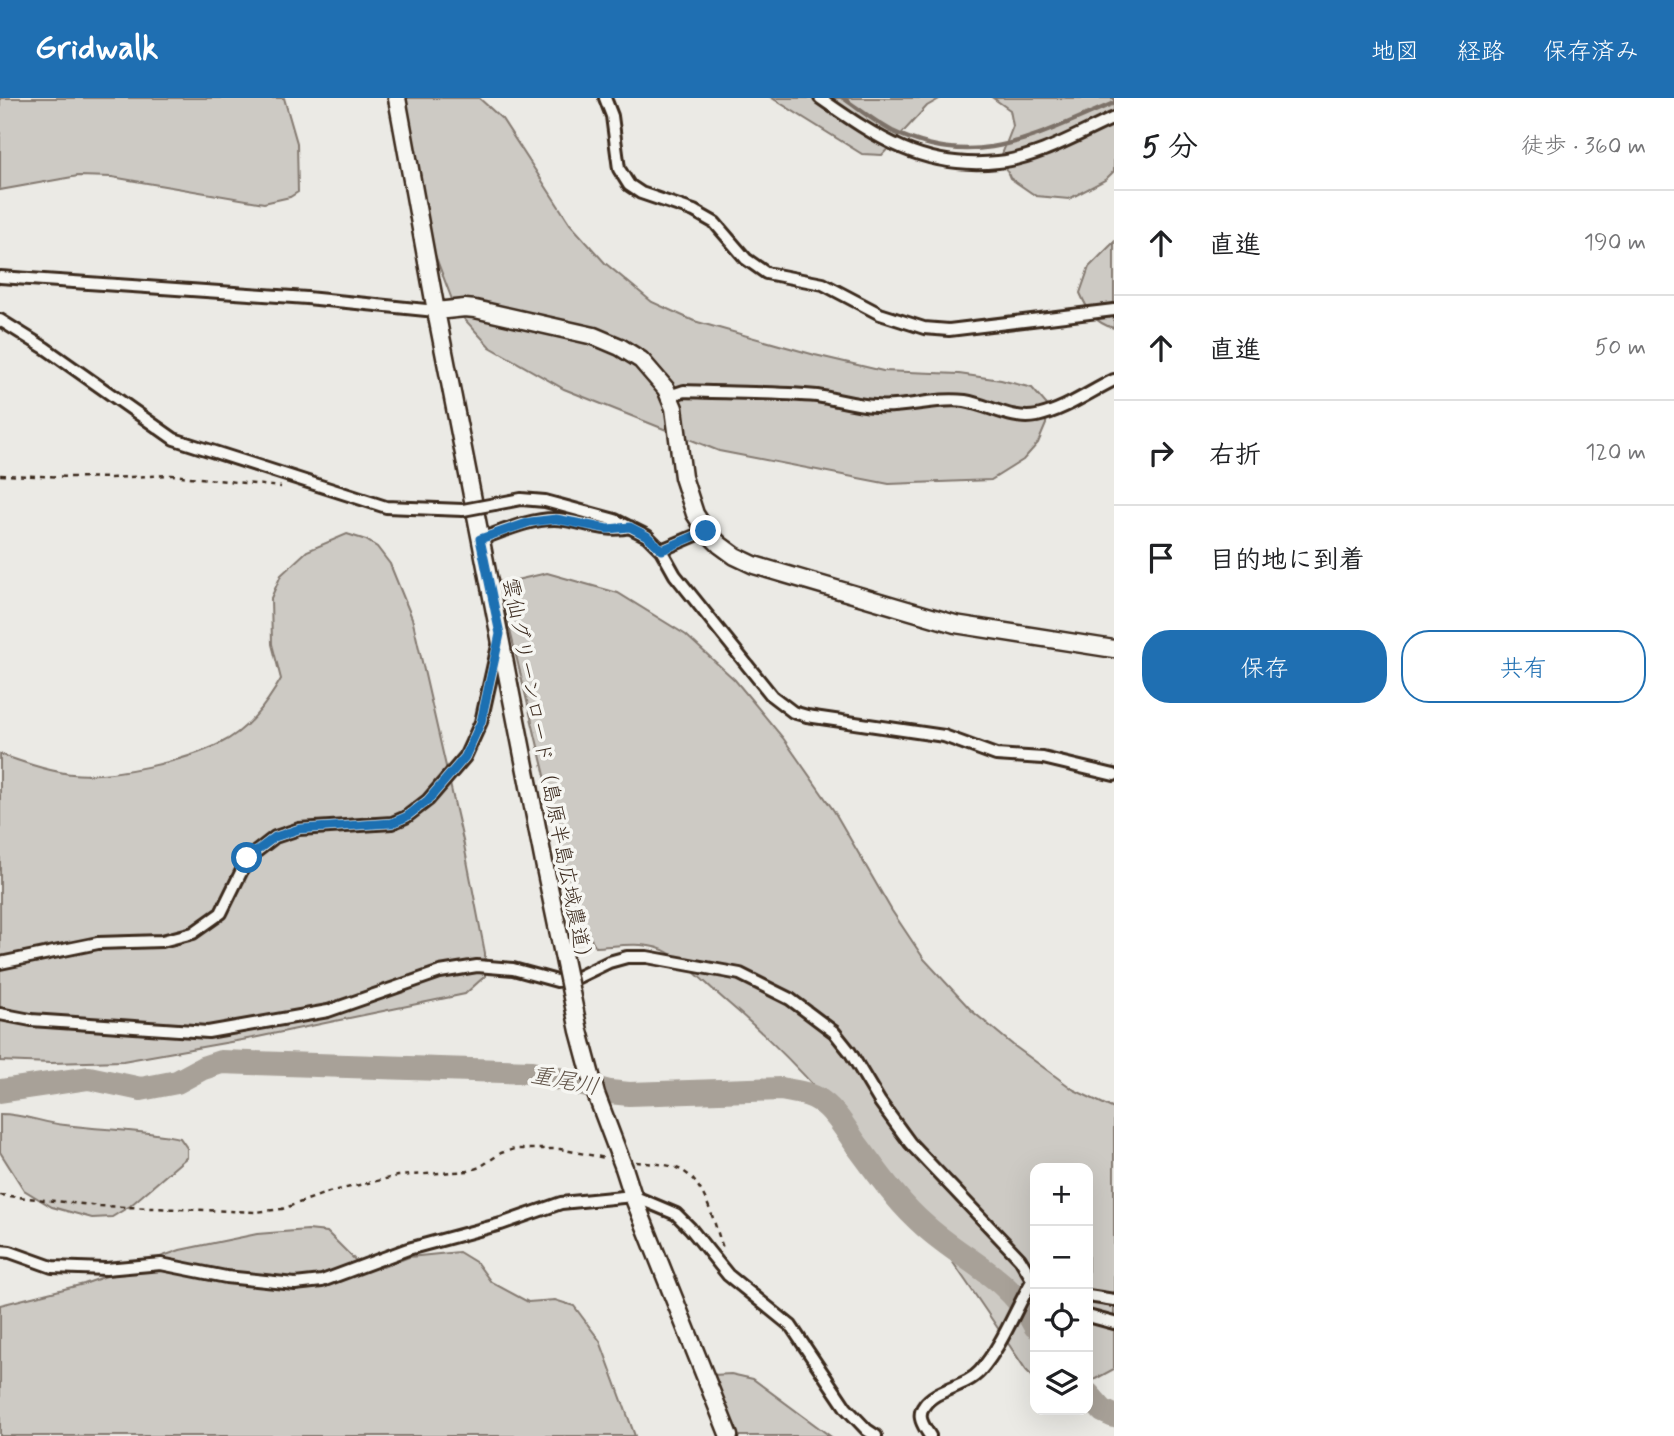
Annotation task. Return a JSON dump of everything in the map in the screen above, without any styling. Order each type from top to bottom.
[{"type":"street","points":[[605,98],[612,116],[619,169],[629,185],[694,211],[715,223],[746,259],[766,273],[823,284],[880,314],[924,328],[949,330],[1114,310]]},
{"type":"street","points":[[820,98],[870,133],[908,152],[934,159],[963,162],[999,162],[1040,150],[1114,118]]},
{"type":"street","name":"雲仙グリーンロード（島原半島広域農道）","points":[[398,106],[480,539],[579,1031],[596,1094],[624,1163],[633,1196],[729,1436]]},
{"type":"street","points":[[0,277],[307,299],[436,312],[465,307],[594,336],[620,346],[641,360],[655,374],[669,396],[678,428],[687,495],[706,531],[720,545],[754,565],[955,624],[1114,649]]},
{"type":"street","points":[[0,320],[46,348],[174,439],[386,507],[463,510],[521,499],[545,502],[615,520],[630,527],[647,536],[662,550],[675,575],[764,686],[780,705],[793,712],[944,736],[996,755],[1044,758],[1114,775]]},
{"type":"street","points":[[669,396],[684,391],[789,394],[875,406],[966,401],[1025,418],[1066,406],[1114,380]]},
{"type":"street","points":[[480,539],[530,522],[556,519],[608,529],[630,527]]},
{"type":"street","points":[[662,550],[706,531]]},
{"type":"street","points":[[0,963],[98,943],[162,941],[193,933],[221,912],[247,858],[275,837],[299,829],[392,823],[406,817],[428,800],[465,757],[481,722],[500,634]]},
{"type":"street","points":[[0,1014],[31,1020],[208,1032],[328,1011],[440,972],[477,966],[513,969],[556,981],[578,977],[609,962],[627,957],[647,957],[740,974],[790,999],[834,1032],[910,1143],[1020,1259],[1030,1275]]},
{"type":"street","points":[[0,1251],[52,1267],[106,1269],[161,1264],[226,1277],[295,1284],[321,1281],[408,1249],[501,1224],[561,1203],[633,1196],[676,1214],[728,1275],[791,1326],[846,1408],[876,1436]]},
{"type":"street","points":[[930,1436],[921,1422],[920,1413],[924,1405],[937,1395],[967,1382],[978,1373],[1030,1287]]},
{"type":"street","points":[[1093,1297],[1114,1300]]},
{"type":"street","points":[[1093,1317],[1114,1323]]},
{"type":"path","points":[[0,475],[111,478],[172,475],[288,487]]},
{"type":"path","points":[[0,1195],[100,1206],[256,1212],[282,1209],[329,1192],[398,1176],[468,1171],[514,1149],[560,1149],[624,1163],[672,1167],[690,1176],[706,1202],[723,1248]]},
{"type":"shaded area","points":[[0,98],[284,98],[297,143],[298,192],[290,197],[264,203],[112,177],[78,176],[0,190]]},
{"type":"shaded area","points":[[387,98],[479,98],[502,119],[570,224],[605,263],[652,302],[694,321],[883,371],[959,374],[1032,388],[1047,405],[1046,424],[1038,443],[1023,460],[991,480],[889,484],[719,451],[564,389],[490,347],[456,310],[409,187],[393,109]]},
{"type":"shaded area","points":[[772,98],[941,98],[927,106],[882,155],[862,154]]},
{"type":"shaded area","points":[[993,98],[1114,98],[1114,171],[1105,180],[1069,199],[1036,196],[1010,178],[1001,157],[1013,126],[1010,110]]},
{"type":"shaded area","points":[[1114,242],[1114,328],[1097,319],[1080,293],[1089,267]]},
{"type":"shaded area","points":[[347,534],[377,547],[390,564],[412,618],[464,845],[485,953],[485,976],[465,994],[253,1038],[123,1061],[0,1061],[0,754],[64,773],[88,775],[127,771],[168,762],[229,739],[255,716],[281,679],[272,644],[271,598],[281,575],[307,551]]},
{"type":"shaded area","points":[[547,573],[618,593],[686,635],[735,680],[783,738],[834,811],[892,911],[924,959],[972,1011],[1013,1045],[1074,1090],[1114,1109],[1114,1369],[1093,1380],[1093,1163],[1030,1163],[1030,1374],[889,1175],[813,1084],[771,1042],[669,953],[643,945],[596,947],[580,921],[500,589],[512,581]]},
{"type":"shaded area","points":[[0,1114],[18,1115],[56,1124],[180,1138],[187,1148],[187,1157],[130,1206],[112,1217],[92,1218],[52,1207],[24,1190],[0,1152]]},
{"type":"shaded area","points":[[308,1230],[327,1232],[355,1260],[368,1265],[383,1267],[409,1257],[459,1252],[477,1263],[491,1282],[528,1302],[555,1300],[574,1306],[600,1341],[635,1436],[0,1436],[0,1305],[84,1284],[180,1250],[257,1234]]},
{"type":"shaded area","points":[[731,1374],[753,1379],[830,1436],[720,1436],[708,1394],[713,1375]]},
{"type":"waterway","points":[[843,98],[892,131],[923,143],[979,149],[1032,137],[1114,103]]},
{"type":"waterway","name":"重尾川","points":[[0,1091],[89,1078],[141,1089],[177,1082],[221,1062],[532,1072],[610,1092],[629,1094],[781,1089],[803,1093],[818,1099],[832,1111],[880,1176],[925,1226],[999,1282],[1030,1318]]},
{"type":"waterway","name":"重尾川","points":[[1093,1400],[1103,1411],[1114,1416]]},
{"type":"route","points":[[247,858],[275,837],[299,829],[392,823],[406,817],[428,800],[465,757],[481,722],[500,634],[480,539],[530,522],[556,519],[608,529],[630,527],[647,536],[662,550],[706,531]]}]
